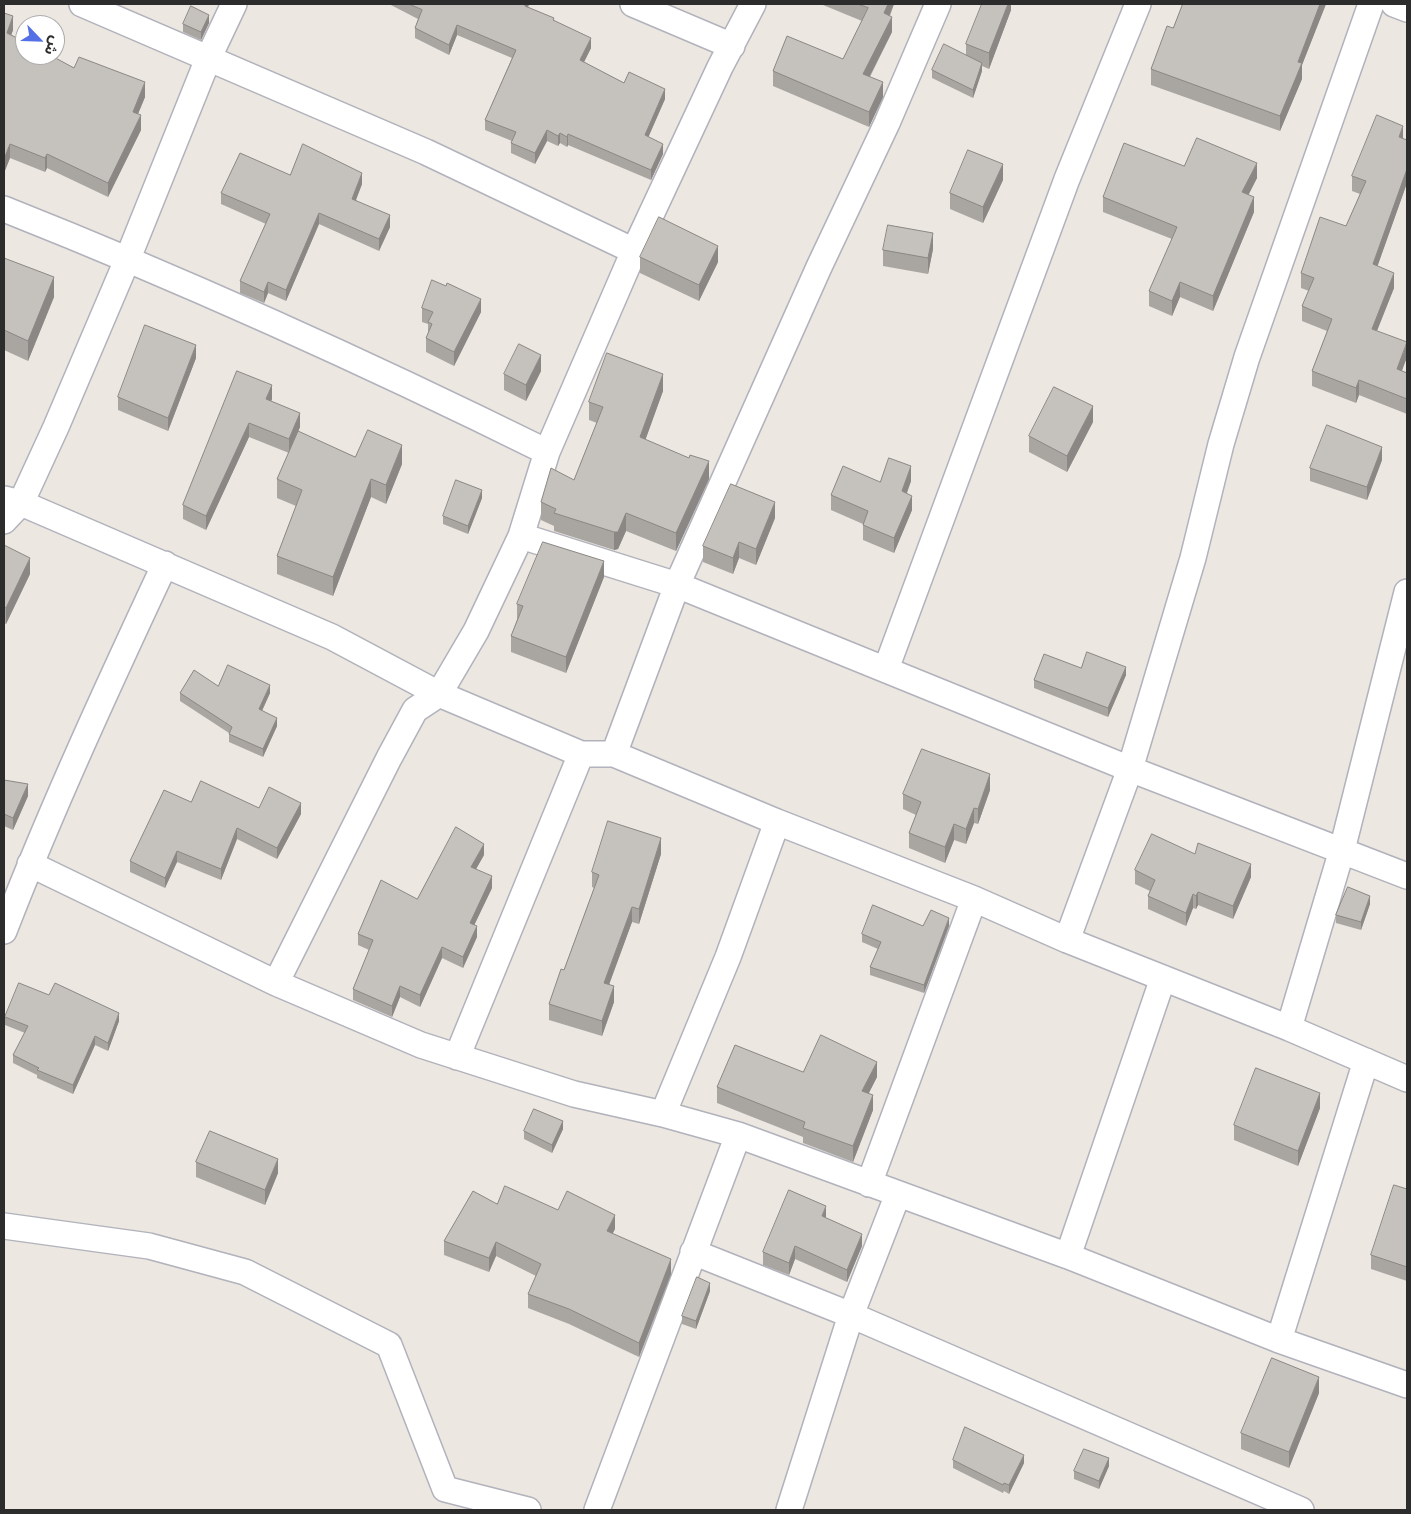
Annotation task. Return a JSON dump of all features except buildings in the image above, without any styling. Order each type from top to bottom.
[{"type":"street","points":[[82,4],[426,152],[634,251]]},
{"type":"street","points":[[4,521],[12,501],[56,427],[128,258],[208,59],[234,4]]},
{"type":"street","points":[[634,4],[732,46]]},
{"type":"street","points":[[276,983],[384,766],[415,710],[438,694],[476,631],[521,536],[548,452],[634,251],[753,4]]},
{"type":"street","points":[[614,754],[677,585],[819,267],[887,123],[938,4]]},
{"type":"street","points":[[886,669],[1068,180],[1138,4]]},
{"type":"street","points":[[1067,940],[1130,769],[1193,558],[1221,444],[1247,357],[1370,4]]},
{"type":"street","points":[[1394,4],[1407,9]]},
{"type":"street","points":[[4,208],[128,258],[387,375],[548,452]]},
{"type":"street","points":[[12,501],[165,564],[332,637],[438,694],[581,754],[614,754],[777,822],[974,900],[1067,940],[1289,1028],[1407,1079]]},
{"type":"street","points":[[521,536],[677,585],[1130,769],[1407,876]]},
{"type":"street","points":[[4,931],[30,864],[96,712],[165,564]]},
{"type":"street","points":[[1289,1028],[1342,850],[1407,592]]},
{"type":"street","points":[[457,1057],[581,754]]},
{"type":"street","points":[[663,1114],[728,957],[777,822]]},
{"type":"street","points":[[30,864],[276,983],[353,1018],[457,1057],[574,1094],[663,1114],[738,1135],[1068,1256],[1279,1340],[1407,1385]]},
{"type":"street","points":[[869,1184],[974,900]]},
{"type":"street","points":[[1068,1256],[1163,978]]},
{"type":"street","points":[[1279,1340],[1366,1061]]},
{"type":"street","points":[[597,1510],[738,1135]]},
{"type":"street","points":[[789,1510],[851,1315],[898,1194]]},
{"type":"street","points":[[4,1226],[149,1246],[245,1272],[389,1345],[446,1488],[528,1510]]},
{"type":"street","points":[[693,1252],[851,1315],[1301,1510]]}]
